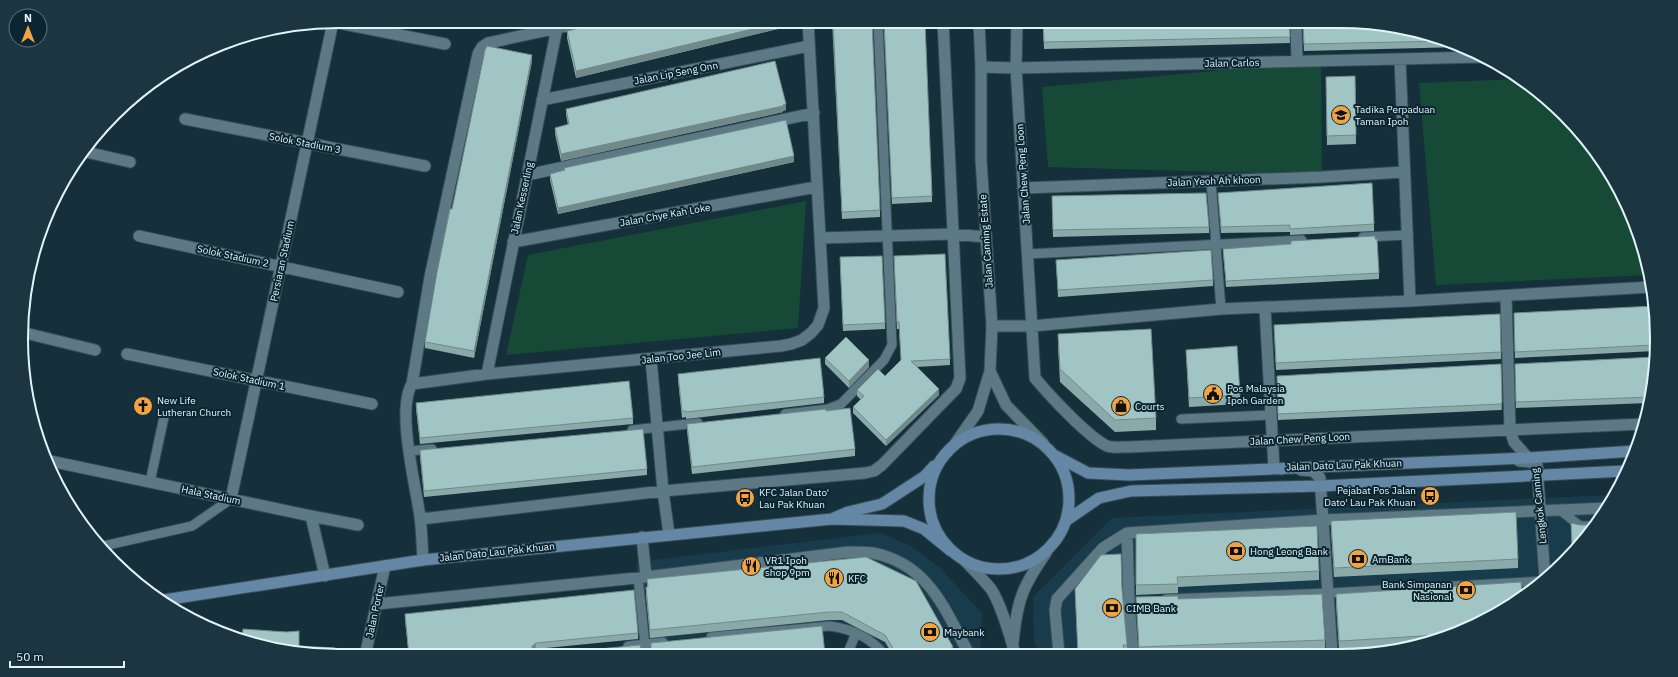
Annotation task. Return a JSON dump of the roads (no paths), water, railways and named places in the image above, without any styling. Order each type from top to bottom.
[{"type":"main road","points":[[999,428],[1022,432],[1042,443],[1056,456],[1067,476],[1070,498],[1067,520],[1059,538],[1046,552],[1027,564],[1007,569],[985,568],[965,561],[951,550],[938,535],[930,516],[928,495],[932,475],[942,457],[955,444],[975,433],[999,428]]},
{"type":"main road","name":"Jalan Dato Lau Pak Khuan","points":[[1056,456],[1088,473],[1129,475],[1528,458],[1628,451]]},
{"type":"main road","name":"Jalan Dato Lau Pak Khuan","points":[[832,519],[848,512],[882,504],[925,476],[942,457]]},
{"type":"main road","name":"Jalan Dato Lau Pak Khuan","points":[[1067,520],[1098,498],[1131,491],[1321,486],[1620,471]]},
{"type":"main road","name":"Jalan Dato Lau Pak Khuan","points":[[170,599],[423,560],[669,534],[832,519],[904,521],[924,529],[951,550]]},
{"type":"street","name":"Persiaran Stadium","points":[[230,499],[333,28]]},
{"type":"street","points":[[364,28],[445,44]]},
{"type":"street","points":[[423,560],[420,519],[409,451],[406,406],[409,389],[412,384],[430,277],[479,50],[488,43],[546,28]]},
{"type":"street","name":"Jalan Kesserling","points":[[487,374],[556,28]]},
{"type":"street","name":"Jalan Too Jee Lim","points":[[412,384],[487,374],[781,346],[802,340],[811,333],[818,325],[824,308],[821,238],[816,187],[814,113],[808,28]]},
{"type":"street","points":[[420,519],[663,491],[865,473],[882,465],[952,393],[958,384],[960,372],[952,234],[943,28]]},
{"type":"street","name":"Jalan Canning Estate","points":[[979,28],[981,160],[992,326],[990,371],[1006,405],[1042,443]]},
{"type":"street","name":"Jalan Chew Peng Loon","points":[[1017,28],[1016,68],[1035,378],[1092,437],[1108,446],[1272,441],[1638,424]]},
{"type":"street","points":[[1296,28],[1297,61]]},
{"type":"street","name":"Jalan Lip Seng Onn","points":[[542,100],[809,46]]},
{"type":"street","name":"Jalan Carlos","points":[[981,67],[1016,68],[1469,57]]},
{"type":"street","points":[[1400,59],[1410,301]]},
{"type":"street","points":[[526,175],[814,113]]},
{"type":"street","name":"Solok Stadium 3","points":[[185,119],[425,166]]},
{"type":"street","points":[[89,153],[130,162]]},
{"type":"street","name":"Jalan Yeoh Ah khoon","points":[[1023,188],[1404,172]]},
{"type":"street","name":"Jalan Chye Kah Loke","points":[[513,242],[816,187]]},
{"type":"street","points":[[821,238],[952,234],[986,237]]},
{"type":"street","name":"Solok Stadium 2","points":[[139,236],[398,292]]},
{"type":"street","points":[[992,326],[1032,326],[1221,309],[1410,301],[1645,287]]},
{"type":"street","points":[[1506,296],[1510,430],[1514,442],[1528,458]]},
{"type":"street","points":[[1265,308],[1273,376],[1271,415],[1274,468],[1312,471],[1320,478],[1332,649]]},
{"type":"street","points":[[28,334],[94,350]]},
{"type":"street","name":"Solok Stadium 1","points":[[127,354],[372,404]]},
{"type":"street","points":[[651,359],[663,491],[669,534]]},
{"type":"street","points":[[955,444],[978,412],[990,371]]},
{"type":"street","name":"Lengkok Canning","points":[[1504,459],[1514,462],[1531,462],[1537,465],[1544,572]]},
{"type":"street","name":"Hala Stadium","points":[[54,461],[358,525]]},
{"type":"street","points":[[1059,649],[1055,610],[1057,599],[1103,548],[1127,533],[1323,520],[1600,508]]},
{"type":"street","points":[[310,516],[325,576]]},
{"type":"street","points":[[1127,533],[1133,601],[1133,649]]},
{"type":"street","points":[[642,537],[642,577]]},
{"type":"street","points":[[377,604],[642,577],[848,552],[871,553],[900,562],[913,570],[933,590],[966,649]]},
{"type":"street","points":[[1014,649],[1018,603],[1030,574],[1046,552]]},
{"type":"street","points":[[965,561],[983,579],[992,591],[1014,649]]},
{"type":"street","name":"Jalan Porter","points":[[367,649],[385,566]]},
{"type":"lane","points":[[773,415],[828,409],[837,406],[844,401],[888,355],[892,340],[878,28]]},
{"type":"lane","points":[[1211,181],[1221,309]]},
{"type":"lane","points":[[1354,238],[1408,235]]},
{"type":"lane","points":[[1028,254],[1308,240]]},
{"type":"lane","points":[[1181,420],[1271,415]]},
{"type":"lane","points":[[150,482],[164,418]]},
{"type":"lane","points":[[626,431],[704,423]]},
{"type":"lane","points":[[409,451],[440,448]]},
{"type":"lane","points":[[107,545],[192,526],[230,499]]},
{"type":"lane","points":[[1560,510],[1580,526],[1587,526]]},
{"type":"lane","points":[[642,577],[645,649]]},
{"type":"lane","points":[[1153,600],[1328,593],[1534,581]]},
{"type":"lane","points":[[700,639],[830,626],[843,628],[856,633],[870,641],[878,649]]},
{"type":"lane","points":[[849,649],[856,633]]},
{"type":"lane","points":[[622,646],[676,641]]},
{"type":"place","name":"Tadika Perpaduan Taman Ipoh","points":[[1341,115]]},
{"type":"place","name":"Pos Malaysia Ipoh Garden","points":[[1213,394]]},
{"type":"place","name":"New Life Lutheran Church","points":[[143,406]]},
{"type":"place","name":"Courts","points":[[1121,406]]},
{"type":"place","name":"Pejabat Pos Jalan Dato' Lau Pak Khuan","points":[[1430,496]]},
{"type":"place","name":"KFC Jalan Dato' Lau Pak Khuan","points":[[745,498]]},
{"type":"place","name":"Hong Leong Bank","points":[[1236,551]]},
{"type":"place","name":"AmBank","points":[[1358,559]]},
{"type":"place","name":"VR1 Ipoh shop 9pm","points":[[751,566]]},
{"type":"place","name":"KFC","points":[[834,578]]},
{"type":"place","name":"Bank Simpanan Nasional","points":[[1466,590]]},
{"type":"place","name":"CIMB Bank","points":[[1112,608]]},
{"type":"place","name":"Maybank","points":[[930,632]]}]
